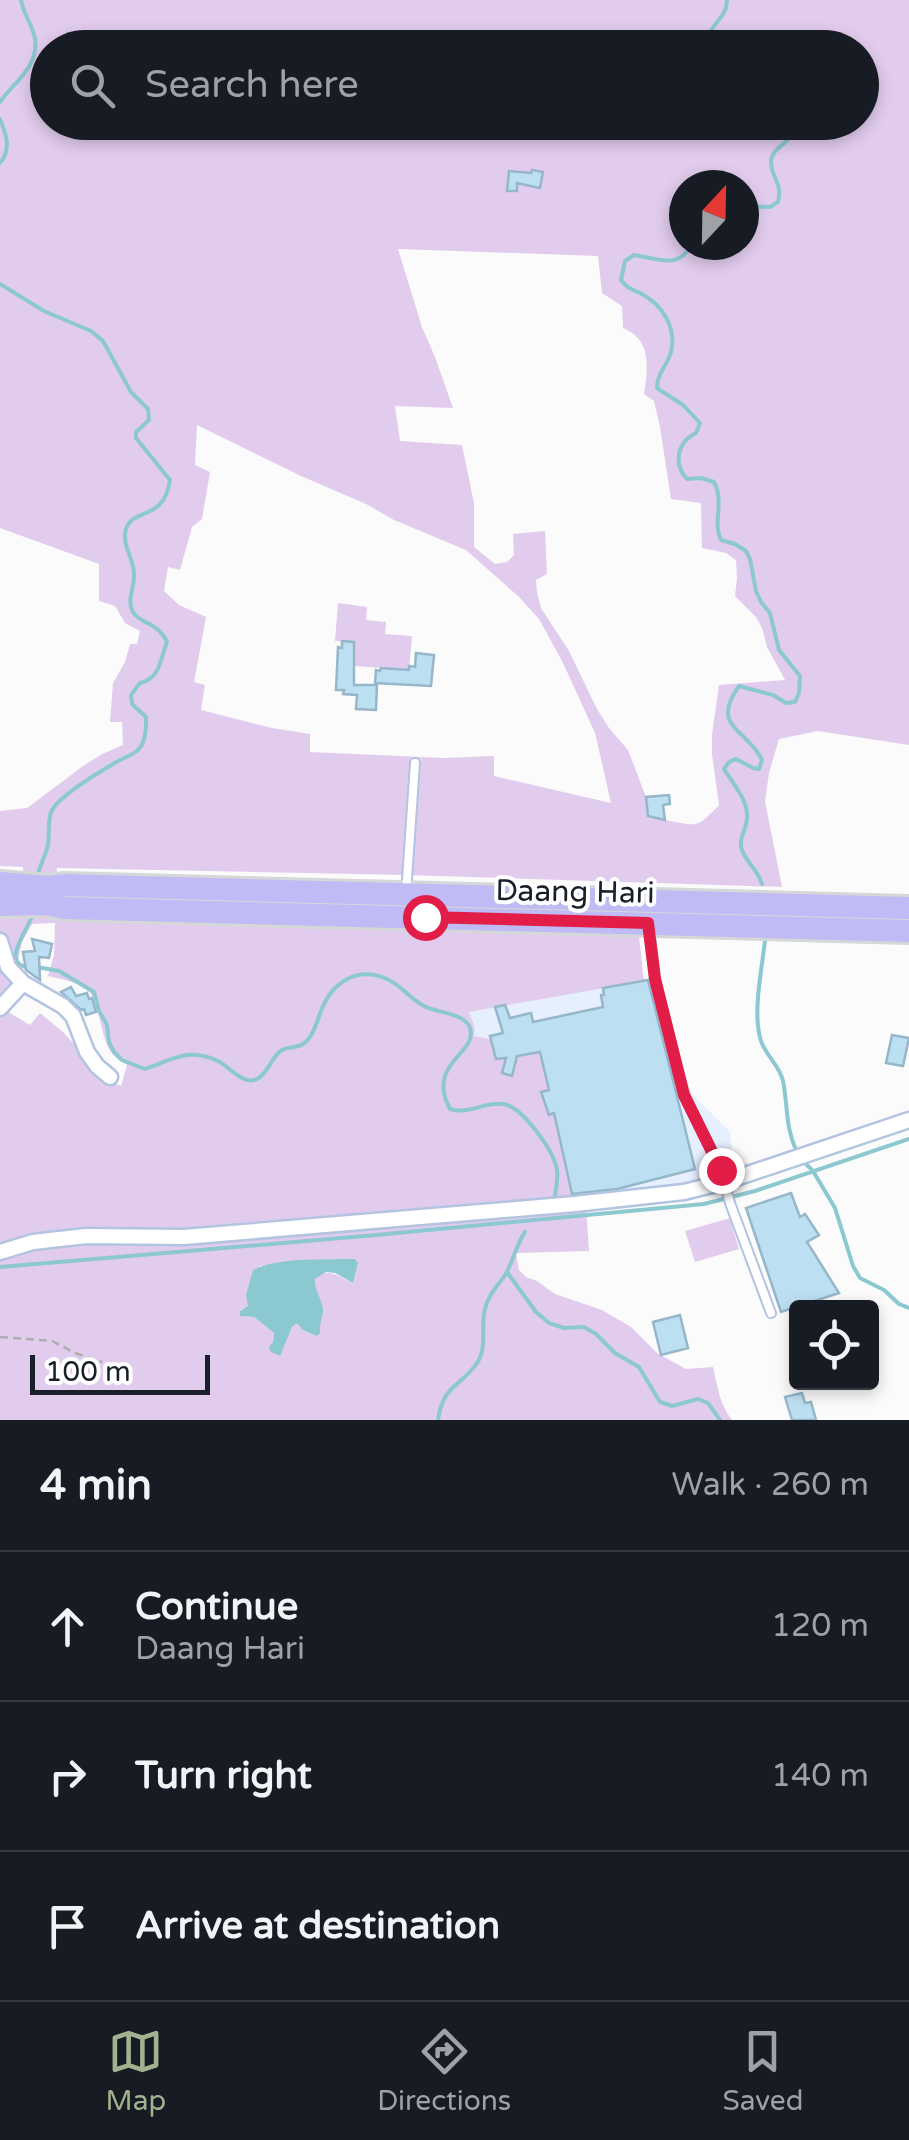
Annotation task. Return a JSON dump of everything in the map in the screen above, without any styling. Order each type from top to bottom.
[{"type":"main road","name":"Daang Hari","points":[[12,895],[48,895],[64,908],[418,902],[909,908]]},
{"type":"main road","name":"Daang Hari","points":[[418,902],[648,923],[909,931]]},
{"type":"street","points":[[0,941],[8,966],[23,983],[74,1016],[87,1052],[110,1077]]},
{"type":"street","points":[[0,1008],[23,983]]},
{"type":"street","points":[[0,1252],[58,1238],[184,1237],[726,1187],[909,1120]]},
{"type":"lane","points":[[415,763],[418,902]]},
{"type":"lane","points":[[648,923],[655,979],[684,1095],[721,1170],[771,1313]]},
{"type":"path","points":[[0,1337],[52,1342],[102,1362]]},
{"type":"shaded area","points":[[0,0],[909,0],[909,745],[818,731],[779,739],[765,801],[782,887],[57,868],[56,878],[24,877],[23,867],[0,866],[0,811],[27,808],[83,766],[123,745],[122,722],[110,722],[113,683],[130,644],[137,644],[140,631],[125,623],[115,606],[99,601],[99,564],[0,528]],"holes":[[[398,249],[598,256],[602,293],[622,306],[623,328],[639,340],[646,355],[644,394],[654,401],[671,499],[701,503],[702,548],[726,553],[736,560],[735,596],[756,617],[785,680],[719,685],[712,734],[719,805],[701,822],[691,824],[665,820],[646,797],[628,750],[597,709],[569,651],[541,608],[536,580],[547,574],[545,531],[513,534],[514,555],[507,562],[495,564],[474,547],[474,503],[462,445],[400,441],[395,406],[453,408]],[[197,425],[466,550],[519,597],[539,619],[595,733],[611,803],[494,776],[494,756],[444,758],[310,752],[310,734],[201,710],[205,685],[194,682],[206,617],[179,605],[164,591],[168,567],[180,570],[192,527],[202,519],[210,472],[195,465]]]},
{"type":"shaded area","points":[[338,603],[367,607],[366,620],[386,622],[385,634],[412,636],[409,670],[354,666],[354,642],[335,641]]},
{"type":"shaded area","points":[[64,911],[98,922],[639,936],[644,981],[469,1012],[474,1036],[490,1039],[497,1059],[540,1052],[574,1200],[0,1246],[0,1007],[30,1025],[40,1013],[108,1081],[121,1086],[127,1065],[109,1049],[97,1008],[86,989],[48,976],[54,955],[55,923],[32,924],[18,960],[6,971],[13,982],[0,999],[0,912]]},
{"type":"shaded area","points":[[658,978],[691,1093],[730,1132],[735,1171],[717,1170],[718,1178],[695,1185],[574,1200],[496,1059],[474,1036],[468,1012]]},
{"type":"shaded area","points":[[586,1207],[589,1251],[516,1253],[519,1270],[555,1294],[602,1310],[631,1327],[657,1353],[686,1369],[713,1367],[722,1401],[732,1420],[0,1420],[0,1255],[26,1247]],"holes":[[[355,1259],[358,1263],[353,1283],[329,1273],[314,1279],[323,1311],[319,1326],[297,1322],[279,1356],[274,1333],[240,1310],[248,1307],[260,1266]]]},
{"type":"shaded area","points":[[730,1218],[739,1249],[695,1262],[685,1231]]},
{"type":"water","points":[[355,1259],[358,1263],[353,1283],[326,1272],[315,1279],[323,1309],[320,1333],[317,1336],[303,1330],[297,1323],[280,1356],[269,1347],[274,1333],[254,1317],[240,1316],[240,1311],[248,1306],[246,1295],[253,1270],[284,1262]]},
{"type":"building","points":[[509,171],[543,172],[540,188],[517,183],[517,191],[507,191]]},
{"type":"building","points":[[342,641],[354,642],[354,685],[377,685],[376,710],[356,709],[357,695],[336,690],[338,647],[342,648]]},
{"type":"building","points":[[416,653],[434,655],[431,686],[375,683],[376,670],[381,668],[415,667]]},
{"type":"building","points":[[669,795],[670,804],[663,805],[665,820],[648,816],[646,797]]},
{"type":"building","points":[[32,939],[52,944],[49,958],[39,957],[40,980],[26,970],[23,952],[35,951]]},
{"type":"building","points":[[648,980],[695,1169],[617,1189],[572,1194],[554,1113],[549,1115],[541,1092],[549,1090],[540,1052],[517,1056],[512,1076],[502,1073],[506,1058],[496,1059],[490,1036],[503,1033],[495,1007],[505,1005],[510,1018],[531,1013],[533,1022],[603,1007],[603,988]]},
{"type":"building","points":[[71,987],[76,996],[87,993],[92,998],[96,1012],[86,1015],[84,1009],[61,992]]},
{"type":"building","points":[[892,1035],[909,1038],[903,1066],[886,1063]]},
{"type":"building","points":[[791,1193],[800,1217],[805,1214],[819,1235],[807,1242],[839,1293],[818,1300],[789,1300],[789,1309],[781,1312],[746,1208]]},
{"type":"building","points":[[680,1315],[688,1348],[661,1355],[653,1322]]},
{"type":"building","points":[[802,1393],[805,1403],[811,1402],[816,1420],[792,1420],[785,1397]]},
{"type":"waterway","points":[[21,0],[32,30]]},
{"type":"waterway","points":[[712,30],[724,13],[727,0]]},
{"type":"waterway","points":[[0,102],[30,64]]},
{"type":"waterway","points":[[0,119],[7,147],[0,163]]},
{"type":"waterway","points":[[759,207],[778,202],[772,157],[787,140]]},
{"type":"waterway","points":[[669,260],[634,255],[625,261],[621,280],[655,303],[670,325],[671,352],[657,388],[683,405],[700,423],[681,448],[680,467],[687,479],[714,482],[721,540],[746,551],[756,591],[770,613],[779,650],[800,676],[795,702],[786,703],[773,695],[739,686],[728,711],[729,720],[762,760],[759,769],[736,759],[724,769],[746,806],[741,846],[762,884]]},
{"type":"waterway","points":[[0,284],[103,341],[131,392],[148,409],[149,420],[136,432],[136,438],[170,480],[162,502],[130,522],[125,535],[134,574],[131,607],[136,616],[159,630],[167,642],[156,672],[131,695],[132,704],[146,717],[144,739],[137,751],[86,781],[52,810],[48,844],[37,878]]},
{"type":"waterway","points":[[27,967],[19,964],[16,952],[34,912]]},
{"type":"waterway","points":[[765,940],[758,1030],[781,1076],[796,1150]]},
{"type":"waterway","points":[[37,967],[59,971],[94,992],[109,1042],[122,1060],[145,1069],[180,1056],[197,1055],[218,1061],[247,1080],[261,1077],[282,1050],[306,1041],[326,1001],[347,979],[366,974],[387,979],[424,1006],[467,1023],[471,1037],[444,1080],[450,1109],[504,1104],[520,1113],[555,1162],[554,1201]]},
{"type":"waterway","points":[[0,1267],[704,1204],[755,1191],[909,1139]]},
{"type":"waterway","points":[[805,1163],[835,1208],[860,1278],[909,1308]]},
{"type":"waterway","points":[[438,1420],[448,1392],[480,1357],[486,1304],[508,1270],[525,1232]]},
{"type":"waterway","points":[[507,1272],[536,1312],[549,1323],[564,1328],[584,1327],[639,1367],[660,1402],[672,1406],[698,1399],[708,1403],[720,1420]]},
{"type":"route","points":[[425,917],[648,923],[655,979],[686,1102],[721,1170]]}]
